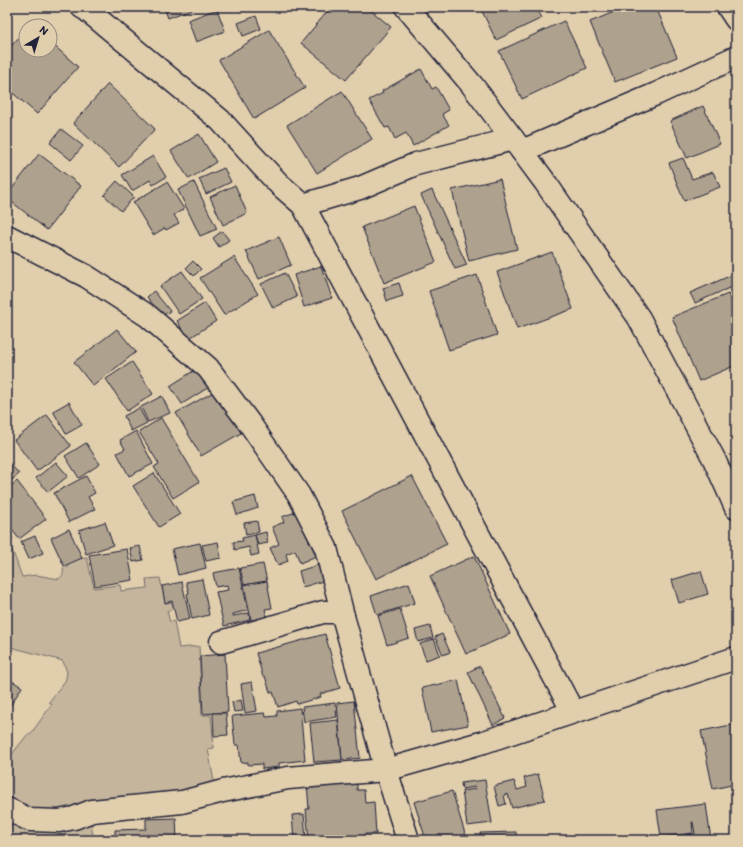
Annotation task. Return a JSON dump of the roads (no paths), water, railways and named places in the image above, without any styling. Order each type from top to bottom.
[{"type":"street","points":[[82,7],[220,120],[280,185],[303,205],[573,712]]},
{"type":"street","points":[[406,7],[472,85],[517,145],[639,318],[714,459],[736,508]]},
{"type":"street","points":[[728,7],[736,19]]},
{"type":"street","points":[[303,205],[360,188],[416,164],[517,145],[656,94],[736,57]]},
{"type":"street","points":[[7,236],[86,276],[148,316],[208,368],[250,424],[299,495],[326,548],[343,616],[386,770],[408,840]]},
{"type":"street","points":[[221,642],[323,612],[335,612],[343,616]]},
{"type":"street","points":[[7,809],[30,820],[59,821],[74,818],[92,811],[182,802],[223,791],[288,778],[386,770],[484,742],[736,658]]}]
